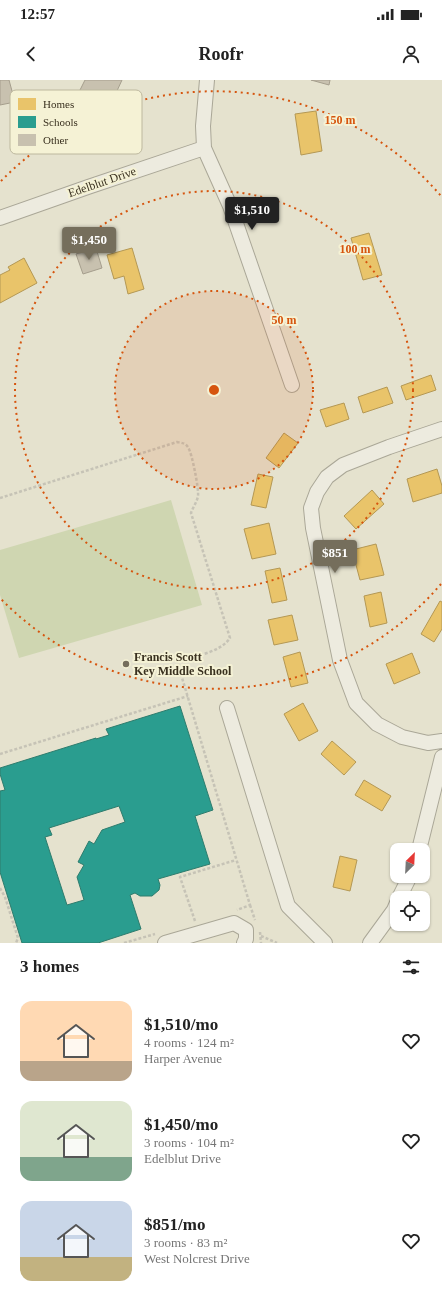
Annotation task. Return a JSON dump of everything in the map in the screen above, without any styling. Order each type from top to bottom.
[{"type":"street","points":[[207,80],[202,126],[204,148],[230,206],[292,385]]},
{"type":"street","name":"Edelblut Drive","points":[[0,218],[204,148]]},
{"type":"street","points":[[442,429],[389,446],[344,465],[327,477],[317,492],[312,508],[313,528],[340,660],[356,703],[377,724],[402,737],[428,743],[442,741]]},
{"type":"street","points":[[227,708],[288,906],[325,943]]},
{"type":"street","points":[[421,843],[442,757]]},
{"type":"street","points":[[370,943],[390,916]]},
{"type":"street","points":[[165,943],[234,923],[246,930],[246,938],[244,943]]},
{"type":"path","points":[[0,498],[177,442],[183,443],[188,447],[198,490],[198,497],[192,508],[192,513],[230,638],[226,645],[218,649],[177,661],[250,905],[236,910]]},
{"type":"path","points":[[0,754],[188,696]]},
{"type":"path","points":[[195,923],[180,877],[236,860]]},
{"type":"path","points":[[0,888],[5,897],[18,938],[16,943]]},
{"type":"path","points":[[261,936],[277,943]]},
{"type":"green space","points":[[171,500],[202,605],[19,658],[0,595],[0,550]]},
{"type":"building: Homes","points":[[316,111],[322,151],[301,155],[295,114]]},
{"type":"building: Homes","points":[[369,233],[382,275],[363,280],[351,238]]},
{"type":"building: Homes","points":[[132,248],[144,289],[128,294],[124,276],[114,279],[107,255]]},
{"type":"building: Homes","points":[[24,258],[37,283],[0,303],[0,275],[10,270],[8,267]]},
{"type":"building: Homes","points":[[431,375],[436,390],[406,400],[401,386]]},
{"type":"building: Homes","points":[[387,387],[393,403],[363,413],[358,397]]},
{"type":"building: Homes","points":[[344,403],[349,419],[326,427],[320,410]]},
{"type":"building: Homes","points":[[284,433],[298,443],[279,468],[266,458]]},
{"type":"building: Homes","points":[[437,469],[442,486],[442,493],[413,502],[407,479]]},
{"type":"building: Homes","points":[[258,474],[273,477],[266,508],[251,505]]},
{"type":"building: Homes","points":[[372,490],[384,504],[356,529],[344,516]]},
{"type":"building: Homes","points":[[269,523],[276,554],[252,559],[244,529]]},
{"type":"building: Homes","points":[[376,544],[384,575],[360,580],[352,550]]},
{"type":"building: Homes","points":[[280,568],[287,600],[272,603],[265,571]]},
{"type":"building: Homes","points":[[381,592],[387,623],[370,627],[364,596]]},
{"type":"building: Homes","points":[[440,601],[442,602],[442,629],[434,642],[421,634]]},
{"type":"building: Homes","points":[[292,615],[298,640],[274,645],[268,620]]},
{"type":"building: Homes","points":[[300,652],[308,683],[291,687],[283,657]]},
{"type":"building: Homes","points":[[412,653],[420,673],[394,684],[386,664]]},
{"type":"building: Homes","points":[[303,703],[318,731],[299,741],[284,714]]},
{"type":"building: Homes","points":[[332,741],[356,762],[344,775],[321,754]]},
{"type":"building: Homes","points":[[364,780],[391,796],[382,811],[355,795]]},
{"type":"building: Homes","points":[[340,856],[357,860],[350,891],[333,887]]},
{"type":"building: Schools","points":[[180,706],[213,810],[195,816],[210,864],[158,879],[160,885],[159,890],[152,896],[140,896],[135,893],[130,895],[141,929],[98,943],[22,943],[0,872],[0,791],[5,790],[0,774],[0,768],[109,735],[106,729]],"holes":[[[119,806],[125,822],[102,830],[94,844],[89,841],[78,862],[84,865],[77,877],[84,900],[67,905],[45,837],[52,835],[49,828]]]},
{"type":"building: Other","points":[[0,80],[9,80],[12,90],[10,90],[10,103],[0,105]]},
{"type":"building: Other","points":[[85,80],[122,80],[117,90],[80,90]]},
{"type":"building: Other","points":[[311,80],[330,80],[329,85]]},
{"type":"building: Other","points":[[96,248],[102,268],[83,274],[76,254]]},
{"type":"place","name":"Francis Scott Key Middle School","points":[[126,664]]}]
